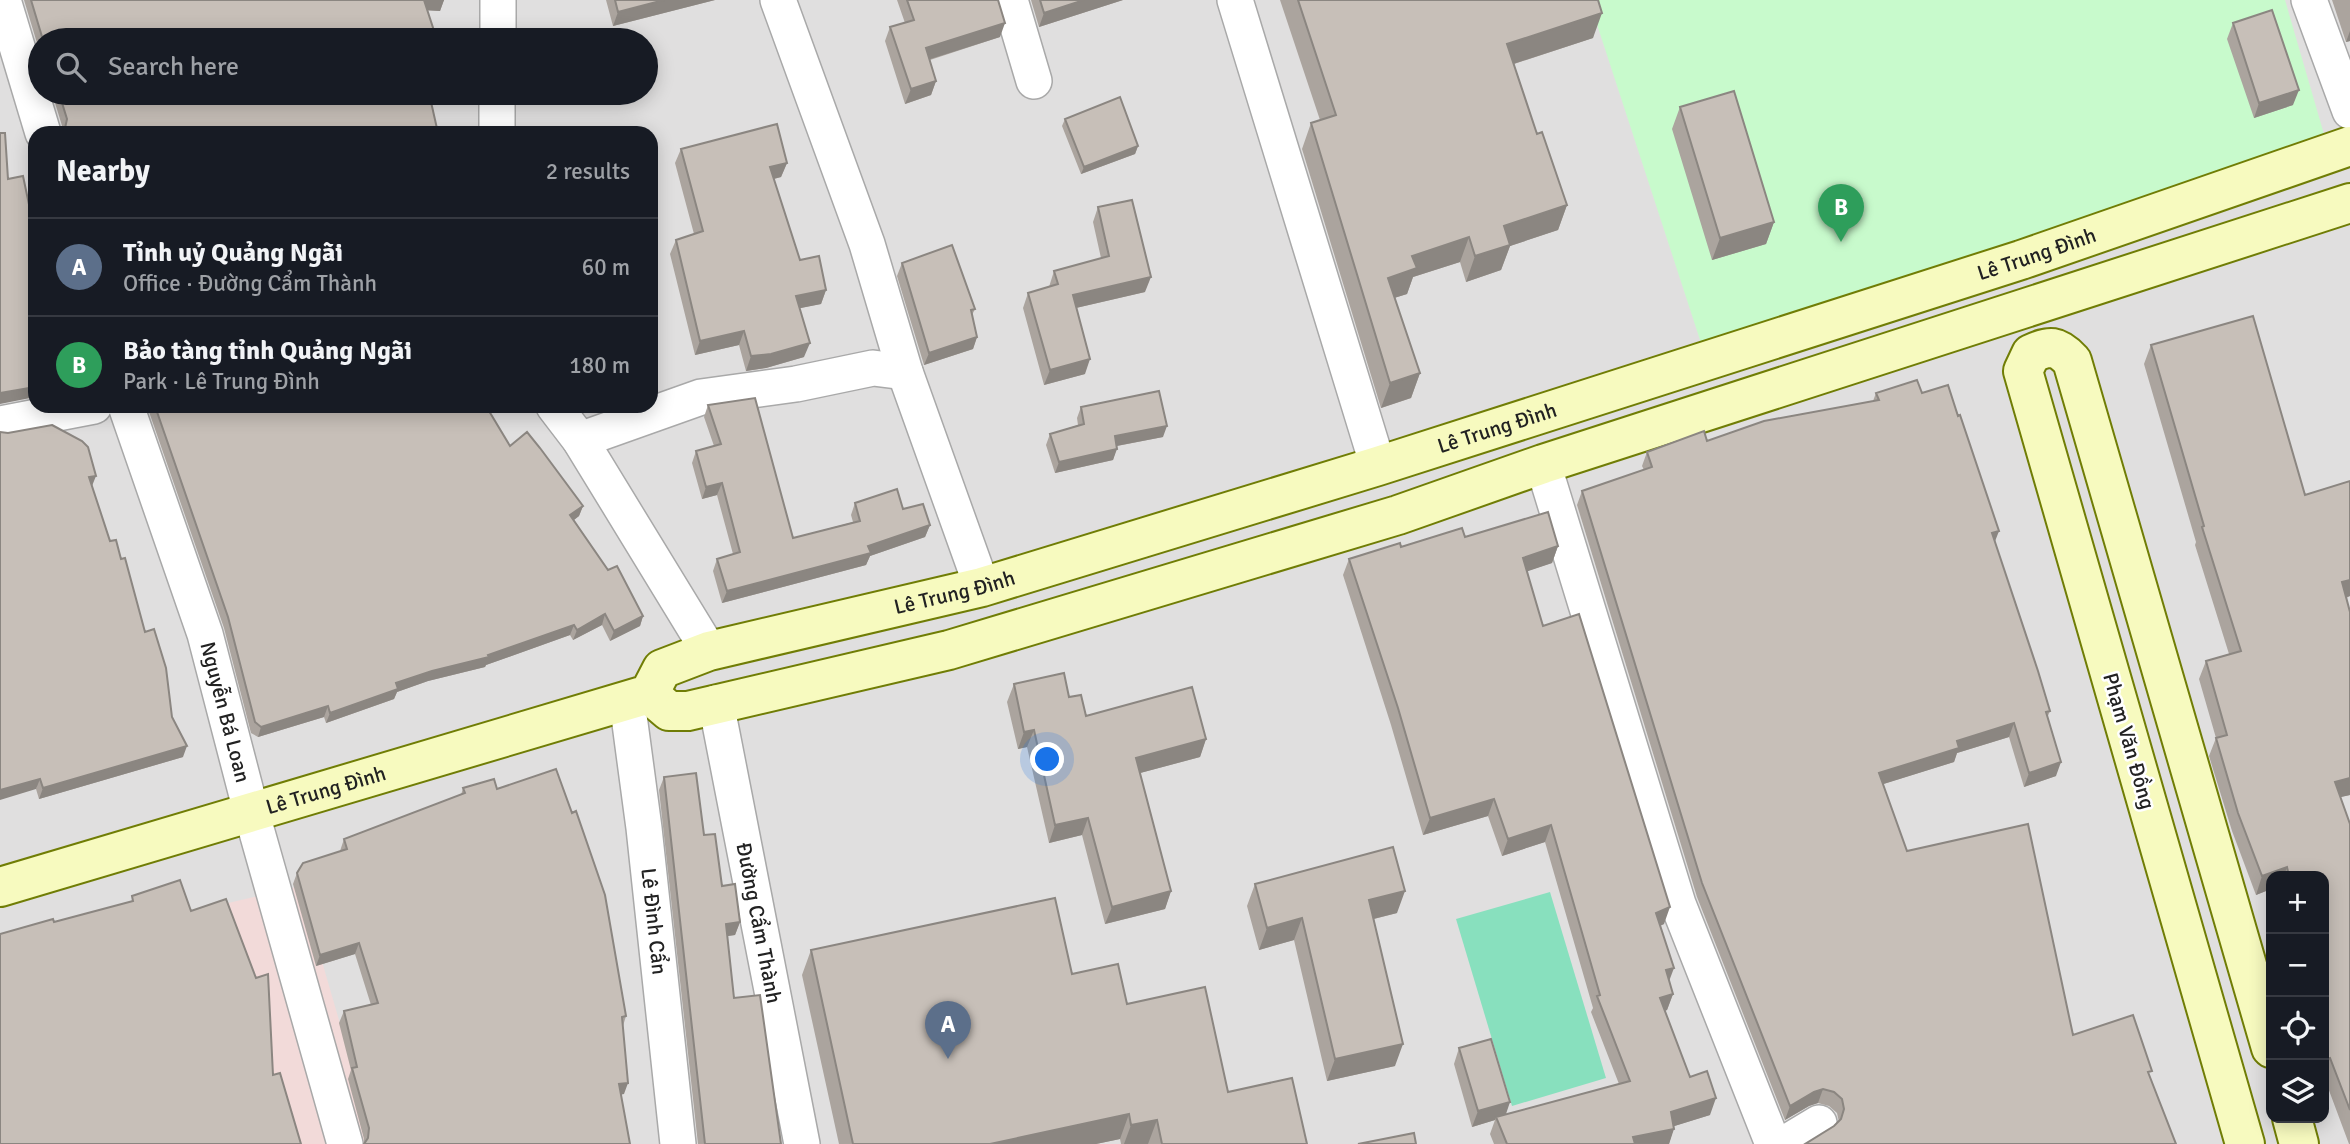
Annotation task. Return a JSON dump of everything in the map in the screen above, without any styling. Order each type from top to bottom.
[{"type":"main road","name":"Lê Trung Đình","points":[[0,887],[638,698],[662,668],[709,651],[982,587],[1378,466],[2021,260],[2350,146]]},
{"type":"main road","points":[[638,698],[669,711],[688,711],[948,650],[1398,516],[1543,464],[2350,203]]},
{"type":"main road","points":[[2021,260],[2046,347],[2062,351],[2072,361],[2266,1031]]},
{"type":"main road","name":"Phạm Văn Đồng","points":[[2046,347],[2031,354],[2023,371],[2245,1144]]},
{"type":"main road","points":[[1378,466],[1398,516]]},
{"type":"main road","points":[[933,599],[948,650]]},
{"type":"main road","points":[[2293,1123],[2299,1144]]},
{"type":"street","points":[[3,0],[28,83]]},
{"type":"street","points":[[498,0],[498,28]]},
{"type":"street","points":[[778,0],[867,244],[905,372],[982,587]]},
{"type":"street","points":[[1010,0],[1034,81]]},
{"type":"street","points":[[1235,0],[1378,466]]},
{"type":"street","points":[[2309,0],[2350,111]]},
{"type":"street","points":[[35,105],[41,126]]},
{"type":"street","points":[[497,105],[497,126]]},
{"type":"street","points":[[658,412],[701,397],[796,384],[873,368],[905,372]]},
{"type":"street","points":[[0,424],[57,413]]},
{"type":"street","name":"Nguyễn Bá Loan","points":[[128,413],[205,634],[251,811],[345,1144]]},
{"type":"street","points":[[559,413],[580,440],[709,651]]},
{"type":"street","points":[[580,440],[656,413]]},
{"type":"street","points":[[1543,464],[1678,904],[1773,1144]]},
{"type":"street","name":"Lê Đình Cẩn","points":[[638,698],[644,828],[678,1144]]},
{"type":"street","name":"Đường Cẩm Thành","points":[[716,703],[802,1144]]},
{"type":"street","points":[[1784,1144],[1819,1123]]},
{"type":"shaded area","points":[[0,0],[2350,0],[2350,1144],[0,1144]]},
{"type":"shaded area","points":[[300,886],[375,1144],[277,1144],[207,908]]},
{"type":"green space","points":[[1589,0],[2285,0],[2326,141],[1701,343]]},
{"type":"green space","points":[[1550,892],[1606,1078],[1512,1106],[1456,919]]},
{"type":"building","points":[[31,0],[424,0],[433,28],[39,28]]},
{"type":"building","points":[[615,0],[664,0],[618,12]]},
{"type":"building","points":[[907,0],[998,0],[1005,23],[926,48],[936,81],[911,89],[890,27],[914,20]]},
{"type":"building","points":[[1040,0],[1084,0],[1044,13]]},
{"type":"building","points":[[1298,0],[1598,0],[1602,13],[1507,44],[1537,134],[1542,132],[1567,205],[1504,226],[1510,245],[1475,256],[1469,237],[1412,256],[1417,268],[1388,278],[1420,373],[1390,383],[1311,123],[1336,115]]},
{"type":"building","points":[[2272,10],[2299,90],[2259,103],[2233,23]]},
{"type":"building","points":[[1734,91],[1774,222],[1720,238],[1680,107]]},
{"type":"building","points":[[1120,97],[1138,146],[1084,167],[1065,119]]},
{"type":"building","points":[[63,105],[432,105],[436,126],[66,126],[67,119]]},
{"type":"building","points":[[777,124],[787,163],[770,167],[800,260],[819,256],[826,290],[796,296],[810,343],[771,354],[751,356],[744,331],[700,341],[676,240],[703,231],[681,149]]},
{"type":"building","points":[[0,133],[5,133],[8,179],[23,176],[28,200],[28,388],[0,393]]},
{"type":"building","points":[[1132,200],[1151,277],[1073,295],[1090,359],[1050,370],[1028,293],[1058,284],[1054,271],[1109,256],[1098,207]]},
{"type":"building","points":[[952,245],[975,309],[971,310],[977,337],[929,353],[902,263]]},
{"type":"building","points":[[2253,316],[2305,495],[2350,481],[2350,580],[2342,582],[2350,612],[2350,778],[2335,782],[2350,824],[2350,1110],[2329,1058],[2329,871],[2288,871],[2287,867],[2266,871],[2266,875],[2262,876],[2238,813],[2216,738],[2227,735],[2206,661],[2241,651],[2202,527],[2204,526],[2151,345]]},
{"type":"building","points":[[1917,380],[1922,393],[1948,385],[1958,416],[1960,415],[1999,531],[1992,533],[2038,671],[2050,711],[2046,712],[2061,762],[2029,773],[2014,723],[1957,741],[1959,748],[1879,773],[1907,851],[2028,824],[2073,1035],[2133,1015],[2152,1071],[2148,1072],[2176,1144],[1805,1144],[1841,1119],[1844,1109],[1842,1099],[1834,1092],[1823,1089],[1790,1106],[1702,883],[1582,491],[1652,467],[1647,452],[1704,431],[1707,441],[1764,421],[1879,400],[1876,393]]},
{"type":"building","points":[[1159,391],[1167,426],[1115,436],[1117,449],[1059,462],[1050,434],[1084,424],[1081,407]]},
{"type":"building","points":[[755,398],[793,538],[860,521],[855,503],[897,489],[903,509],[923,504],[930,525],[868,546],[871,553],[727,591],[717,559],[740,552],[722,483],[706,487],[696,451],[721,444],[708,405]]},
{"type":"building","points":[[157,413],[490,413],[510,446],[527,432],[540,448],[583,506],[570,515],[608,570],[617,566],[643,616],[614,631],[605,614],[577,630],[574,625],[488,655],[489,657],[396,683],[398,689],[330,713],[328,706],[261,727],[255,722],[228,617]]},
{"type":"building","points":[[52,425],[88,447],[96,476],[89,477],[110,541],[116,540],[121,559],[125,558],[145,632],[154,629],[166,668],[172,717],[187,746],[43,788],[40,779],[0,790],[0,432]]},
{"type":"building","points":[[1548,512],[1558,546],[1523,558],[1543,626],[1579,614],[1670,907],[1656,913],[1674,968],[1666,970],[1673,994],[1660,998],[1690,1077],[1707,1071],[1716,1098],[1671,1112],[1674,1129],[1633,1137],[1635,1144],[1507,1144],[1496,1117],[1630,1081],[1597,996],[1600,995],[1551,825],[1508,839],[1494,799],[1430,818],[1398,708],[1349,559],[1400,543],[1401,547],[1462,528],[1465,537]]},
{"type":"building","points":[[1064,673],[1069,697],[1081,695],[1086,716],[1192,687],[1206,739],[1136,758],[1171,891],[1112,907],[1088,818],[1055,825],[1034,730],[1024,732],[1014,684]]},
{"type":"building","points":[[556,769],[572,813],[576,811],[605,895],[626,1016],[622,1017],[628,1083],[619,1084],[630,1144],[364,1144],[369,1128],[352,1068],[357,1067],[344,1011],[378,1003],[359,943],[320,955],[297,873],[303,863],[347,849],[344,839],[465,793],[463,788],[494,779],[497,789]]},
{"type":"building","points":[[696,773],[704,835],[715,834],[722,886],[735,884],[740,922],[726,924],[734,998],[760,995],[781,1144],[705,1144],[664,777]]},
{"type":"building","points":[[1393,847],[1405,891],[1369,900],[1403,1044],[1335,1059],[1302,918],[1267,928],[1255,884]]},
{"type":"building","points":[[180,880],[191,911],[226,899],[256,978],[268,974],[273,1075],[280,1073],[301,1144],[0,1144],[0,934],[133,901],[132,896]]},
{"type":"building","points":[[1055,898],[1072,974],[1118,964],[1127,1004],[1205,987],[1228,1092],[1292,1078],[1307,1144],[1162,1144],[1157,1120],[1131,1125],[1129,1114],[990,1144],[853,1144],[811,950]]},
{"type":"building","points":[[1491,1039],[1510,1102],[1478,1111],[1459,1048]]},
{"type":"building","points":[[1414,1133],[1416,1144],[1358,1144]]},
{"type":"place","name":"Bảo tàng tỉnh Quảng Ngãi","points":[[1841,242]]},
{"type":"place","name":"Tỉnh uỷ Quảng Ngãi","points":[[948,1059]]}]
